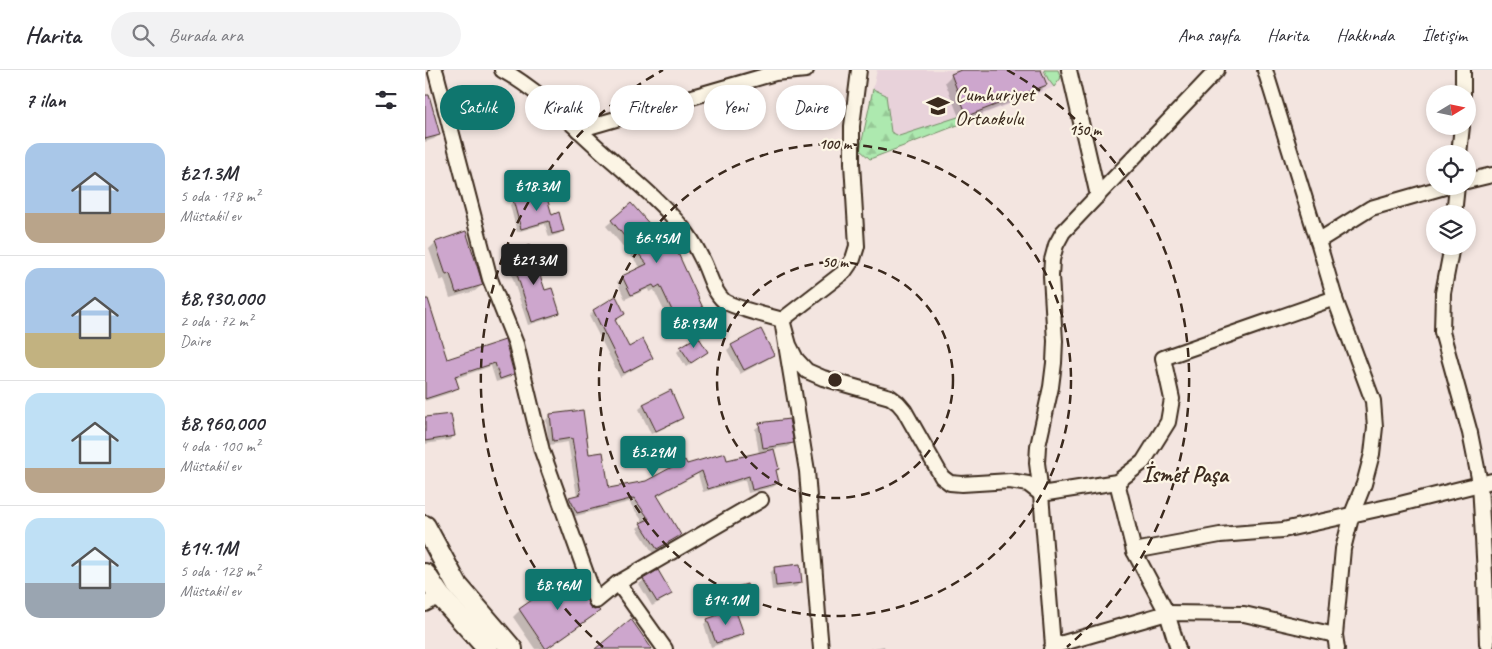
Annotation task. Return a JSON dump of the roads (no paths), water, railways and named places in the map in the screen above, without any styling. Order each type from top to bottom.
[{"type":"main road","points":[[425,526],[457,585],[512,649]]},
{"type":"main road","points":[[425,574],[433,600],[488,649]]},
{"type":"street","points":[[501,70],[525,85]]},
{"type":"street","points":[[600,124],[775,73],[806,70]]},
{"type":"street","points":[[782,320],[844,272],[853,260],[857,246],[852,163],[852,126],[859,70]]},
{"type":"street","points":[[1069,70],[1097,196]]},
{"type":"street","points":[[1217,70],[1063,232],[1056,245],[1052,260],[1051,276],[1055,341],[1054,363],[1051,388],[1038,446],[1037,463],[1052,648],[1167,613],[1244,614],[1335,635]]},
{"type":"street","points":[[1265,70],[1335,298],[1373,401],[1375,427],[1372,454],[1364,484],[1351,514],[1343,549],[1335,635],[1337,649]]},
{"type":"street","points":[[1463,70],[1463,85]]},
{"type":"street","points":[[435,73],[490,279],[516,344],[542,451],[596,601],[618,583],[761,500]]},
{"type":"street","points":[[578,130],[649,193],[686,232],[703,260],[716,290],[724,301],[740,308],[782,320]]},
{"type":"street","points":[[1476,179],[1492,175]]},
{"type":"street","points":[[1319,241],[1371,208],[1426,192]]},
{"type":"street","points":[[1450,255],[1443,293],[1441,312],[1442,332],[1470,433],[1486,482],[1485,575],[1487,644]]},
{"type":"street","points":[[782,320],[789,345],[796,359],[807,371],[823,378],[890,397],[897,403],[904,410],[943,476],[950,483],[1010,481],[1028,484],[1041,494],[1117,482],[1143,462],[1168,422],[1172,399],[1163,358],[1335,298]]},
{"type":"street","points":[[782,320],[807,471],[821,649]]},
{"type":"street","points":[[1134,551],[1220,535],[1283,530],[1396,505],[1486,482],[1492,472]]},
{"type":"street","points":[[1117,482],[1134,551],[1167,613],[1178,649]]},
{"type":"street","points":[[618,583],[665,649]]},
{"type":"place","name":"Cumhuriyet Ortaokulu","points":[[938,106]]},
{"type":"district","name":"İsmet Paşa","points":[[1185,474]]}]
